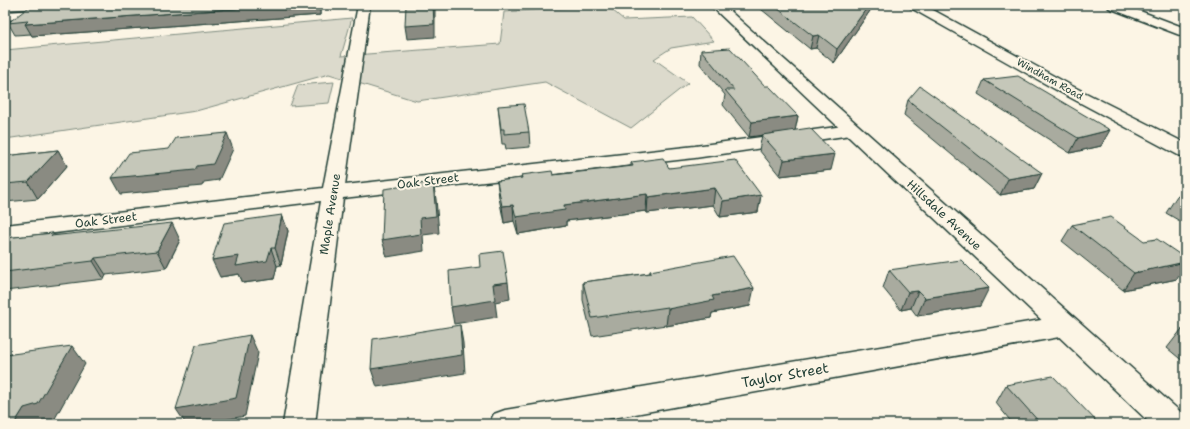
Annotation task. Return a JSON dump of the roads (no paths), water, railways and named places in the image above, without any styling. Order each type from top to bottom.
[{"type":"street","points":[[6,16],[22,5]]},
{"type":"street","name":"Maple Avenue","points":[[299,424],[333,193],[364,5]]},
{"type":"street","name":"Hillsdale Avenue","points":[[716,5],[1172,424]]},
{"type":"street","name":"Windham Road","points":[[915,5],[1185,151]]},
{"type":"street","points":[[1113,5],[1185,33]]},
{"type":"street","points":[[6,16],[60,12]]},
{"type":"street","name":"Oak Street","points":[[5,232],[695,152],[851,130]]},
{"type":"street","name":"Taylor Street","points":[[505,424],[1065,326]]}]
